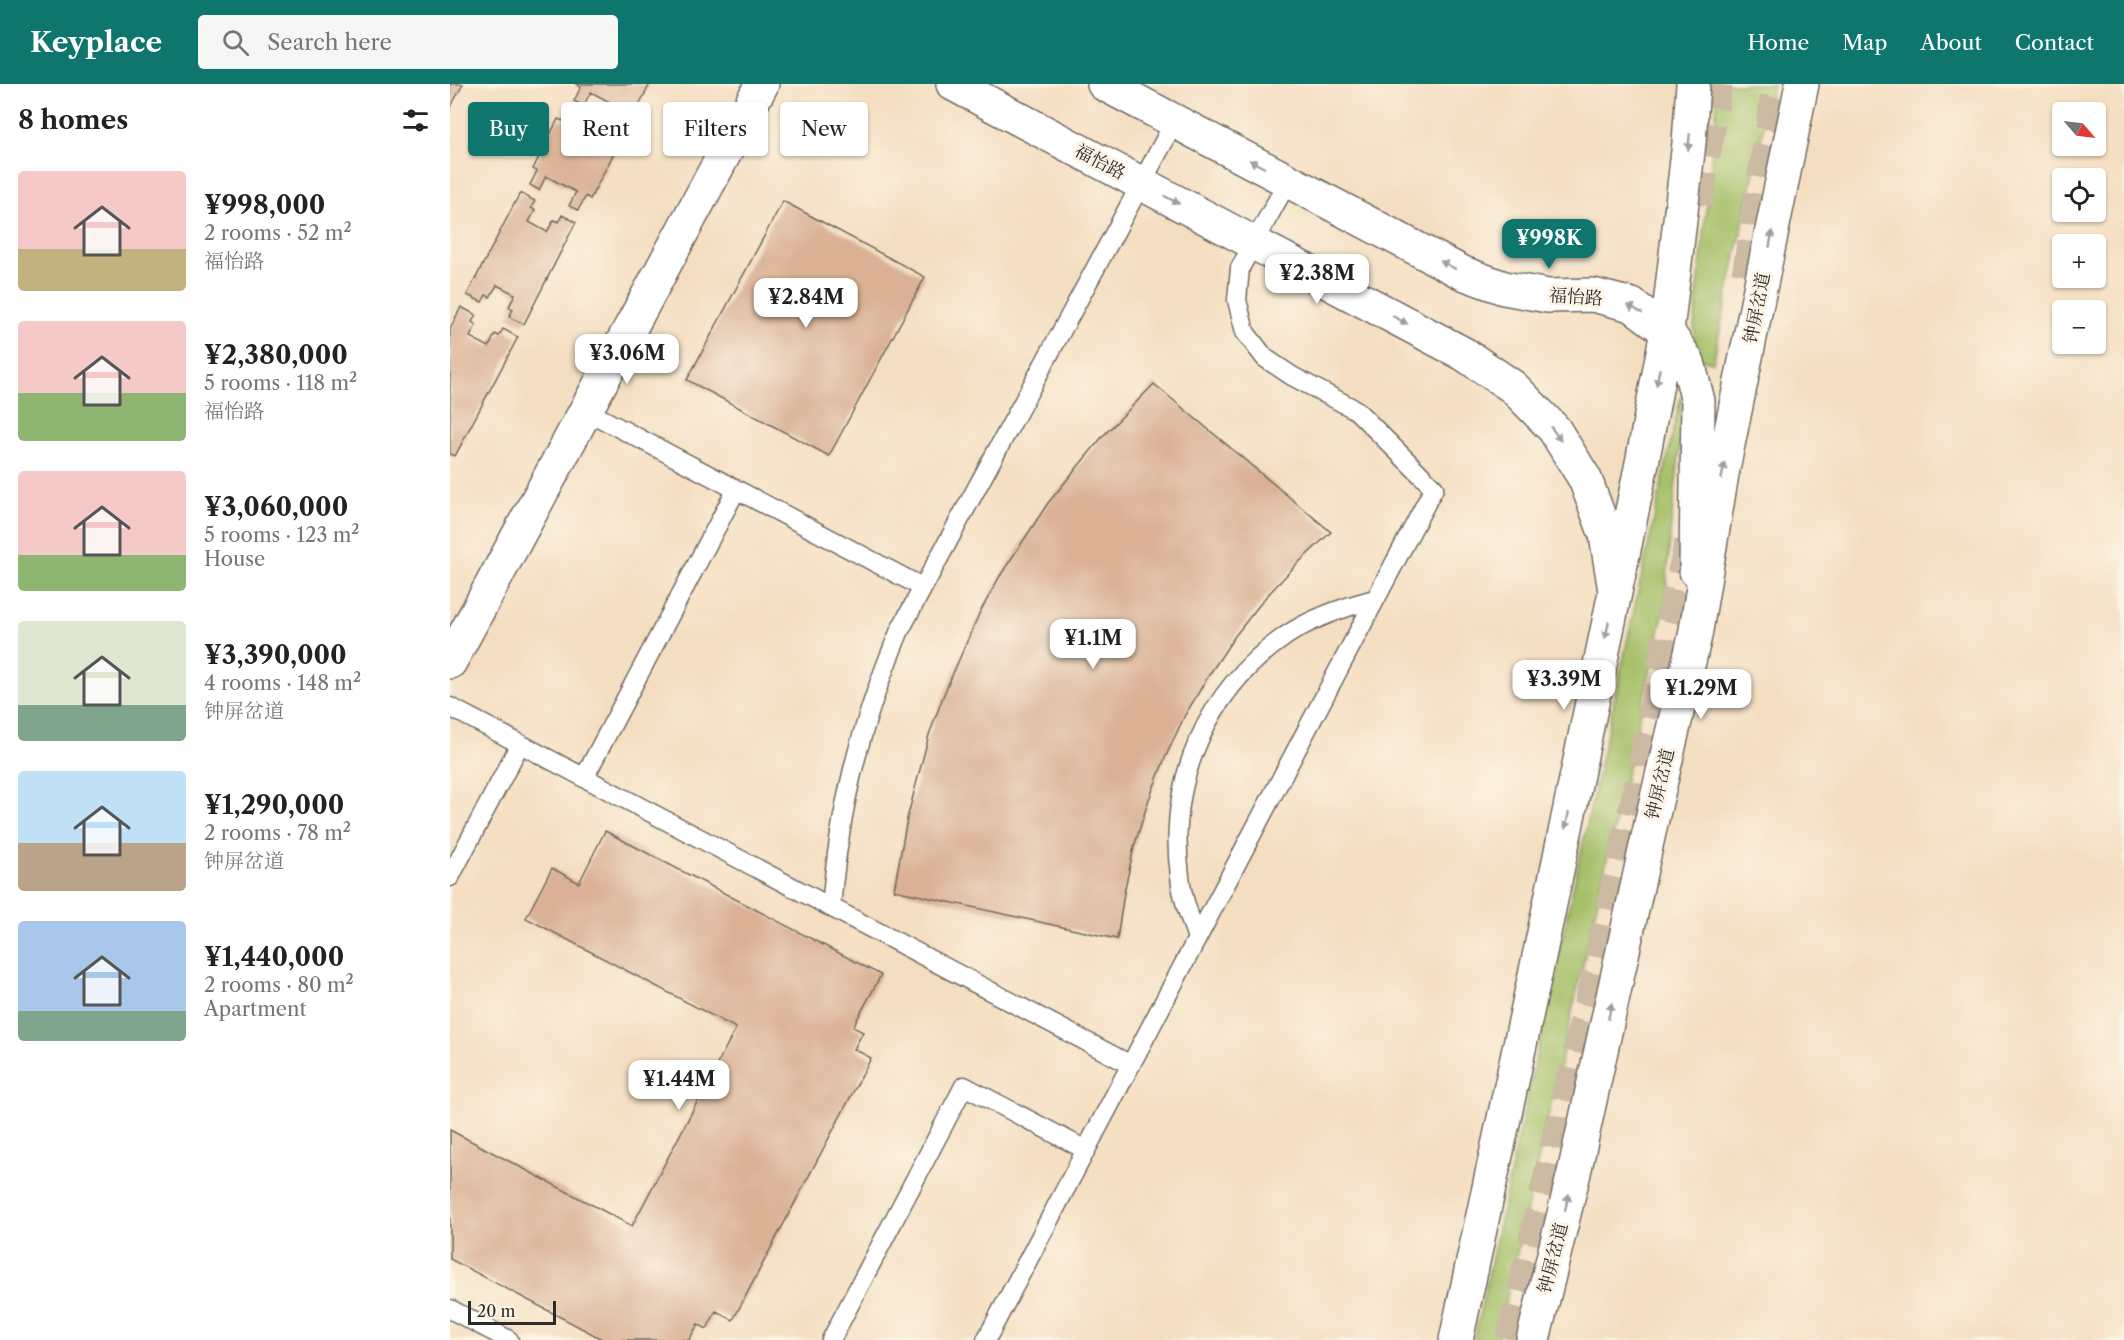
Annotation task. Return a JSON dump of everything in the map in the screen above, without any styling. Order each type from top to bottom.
[{"type":"main road","points":[[454,645],[762,84]]},
{"type":"main road","name":"福怡路","points":[[953,84],[1464,354],[1513,387],[1554,429],[1586,479],[1606,535],[1615,593]]},
{"type":"main road","name":"福怡路","points":[[1104,84],[1463,273],[1504,288],[1548,296],[1593,295],[1632,305],[1667,331],[1688,362],[1698,401],[1695,636]]},
{"type":"main road","points":[[1456,1340],[1538,964],[1667,331],[1689,143],[1693,84]]},
{"type":"main road","name":"钟屏岔道","points":[[1533,1340],[1574,1173],[1695,636],[1722,474],[1802,84]]},
{"type":"lane","points":[[831,908],[842,812],[863,729],[881,674],[900,630],[1175,122]]},
{"type":"lane","points":[[987,1340],[1434,488],[1356,410],[1292,376],[1264,358],[1245,332],[1237,300],[1240,268],[1288,181]]},
{"type":"lane","points":[[585,410],[922,587]]},
{"type":"lane","points":[[584,778],[736,489]]},
{"type":"lane","points":[[1197,938],[1180,878],[1177,847],[1178,815],[1183,785],[1192,754],[1205,726],[1221,699],[1263,652],[1288,634],[1316,619],[1345,607],[1375,599]]},
{"type":"lane","points":[[450,707],[1131,1065]]},
{"type":"lane","points":[[450,877],[520,744]]},
{"type":"lane","points":[[831,1340],[964,1086],[1086,1150]]},
{"type":"lane","points":[[450,1309],[509,1340]]},
{"type":"green space","points":[[1719,84],[1773,84],[1713,362],[1696,358],[1694,329]]},
{"type":"green space","points":[[1681,396],[1682,431],[1671,523],[1665,606],[1497,1340],[1474,1340]]},
{"type":"building","points":[[450,84],[463,84],[450,108]]},
{"type":"building","points":[[576,84],[650,84],[640,102],[610,102],[591,92],[585,102],[576,102],[574,101],[581,87]]},
{"type":"building","points":[[558,119],[561,120],[561,156],[612,156],[590,199],[586,196],[578,210],[569,206],[576,192],[546,176],[539,190],[530,185],[537,171],[533,169],[540,156],[549,156],[549,137]]},
{"type":"building","points":[[520,193],[535,201],[531,208],[535,210],[529,222],[547,232],[554,220],[559,222],[562,215],[576,222],[524,324],[509,317],[513,309],[509,307],[515,294],[497,285],[490,297],[486,295],[482,302],[467,295]]},
{"type":"building","points":[[783,201],[925,277],[829,456],[687,380]]},
{"type":"building","points":[[461,307],[476,315],[472,322],[476,325],[470,337],[489,347],[495,334],[499,336],[503,329],[518,337],[455,456],[450,454],[450,329]]},
{"type":"building","points":[[1154,384],[1331,532],[1264,599],[1235,636],[1185,715],[1148,802],[1134,847],[1117,939],[894,890],[907,819],[929,735],[979,614],[1000,576],[1048,503],[1103,436]]},
{"type":"building","points":[[605,831],[881,975],[853,1027],[863,1032],[854,1049],[871,1058],[733,1320],[716,1311],[707,1329],[698,1324],[689,1340],[604,1340],[450,1259],[450,1130],[632,1226],[736,1028],[526,918],[552,868],[579,883]]},
{"type":"tunnel","points":[[1696,204],[1716,84]]},
{"type":"tunnel","points":[[1748,275],[1779,84]]},
{"type":"tunnel","points":[[1512,1340],[1636,805],[1692,537]]}]
